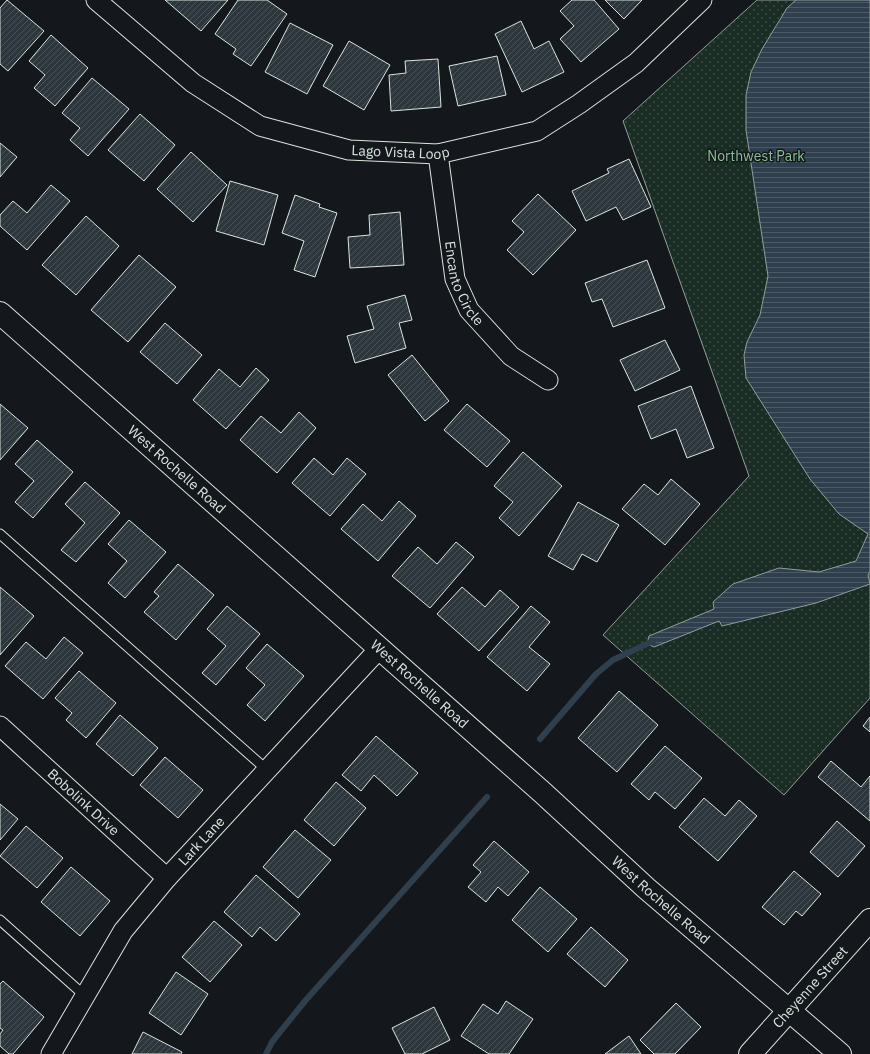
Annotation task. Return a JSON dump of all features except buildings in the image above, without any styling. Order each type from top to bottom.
[{"type":"street","name":"Lago Vista Loop","points":[[96,0],[193,83],[260,126],[348,150],[438,154],[537,131],[579,104],[636,63],[702,0]]},
{"type":"street","name":"Encanto Circle","points":[[438,154],[455,279],[469,310],[511,356],[548,380]]},
{"type":"street","name":"West Rochelle Road","points":[[0,313],[543,793],[646,888],[789,1012],[840,1054]]},
{"type":"street","name":"Lark Lane","points":[[51,1054],[123,931],[167,878],[379,649]]},
{"type":"street","name":"Bobolink Drive","points":[[0,726],[167,878]]},
{"type":"street","name":"Cheyenne Street","points":[[750,1054],[870,920]]},
{"type":"lane","points":[[0,534],[267,770]]},
{"type":"lane","points":[[0,920],[85,996]]},
{"type":"green space","name":"Northwest Park","points":[[757,0],[870,0],[870,698],[784,795],[603,635],[749,476],[623,121]]},
{"type":"water","points":[[796,0],[870,0],[870,571],[868,575],[870,584],[816,603],[722,626],[719,621],[654,647],[647,644],[649,636],[714,609],[713,602],[733,584],[779,568],[819,572],[856,561],[868,534],[839,514],[810,479],[746,378],[744,355],[747,342],[760,315],[768,276],[746,130],[746,95],[751,72],[762,49],[787,8]]},
{"type":"waterway","points":[[540,739],[596,674],[613,660],[653,641]]},
{"type":"waterway","points":[[266,1054],[272,1042],[305,1001],[487,797]]}]
